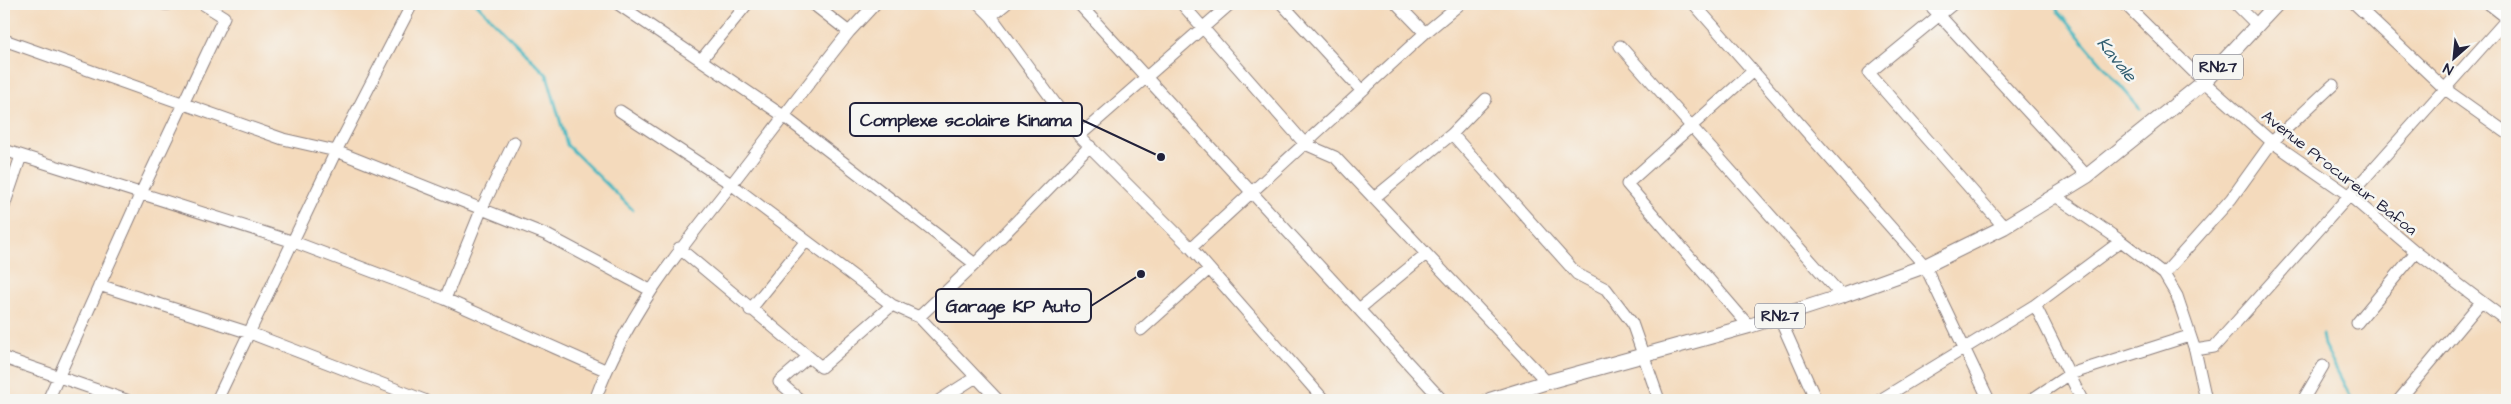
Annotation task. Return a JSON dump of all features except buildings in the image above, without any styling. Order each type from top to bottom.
[{"type":"main road","name":"RN27","points":[[1490,400],[1506,398],[1547,382],[1749,326],[1842,296],[1925,266],[2004,227],[2087,176],[2204,82],[2277,4]]},
{"type":"street","points":[[48,400],[140,193],[224,17],[203,4]]},
{"type":"street","points":[[217,400],[336,151],[412,4]]},
{"type":"street","points":[[618,4],[782,115],[975,264]]},
{"type":"street","points":[[701,60],[747,4]]},
{"type":"street","points":[[813,4],[849,32]]},
{"type":"street","points":[[595,400],[606,370],[650,290],[679,248],[731,184],[782,115],[849,32],[875,4]]},
{"type":"street","points":[[979,4],[991,16],[1079,136],[1191,248],[1208,270],[1324,400]]},
{"type":"street","points":[[991,16],[1006,4]]},
{"type":"street","points":[[1079,4],[1442,400]]},
{"type":"street","points":[[1182,4],[1305,144],[1335,157],[1547,382]]},
{"type":"street","points":[[1079,136],[1230,4]]},
{"type":"street","points":[[1282,4],[1362,91]]},
{"type":"street","points":[[1397,4],[1425,33]]},
{"type":"street","points":[[1694,4],[1925,266],[1989,400]]},
{"type":"street","points":[[1929,4],[2087,176]]},
{"type":"street","points":[[1953,4],[1869,73],[2004,227]]},
{"type":"street","name":"Avenue Procureur Bafoa","points":[[2125,4],[2204,82],[2272,142],[2350,196],[2416,252],[2507,321]]},
{"type":"street","points":[[2236,4],[2257,25]]},
{"type":"street","points":[[2355,4],[2445,89],[2507,133]]},
{"type":"street","points":[[2195,350],[2214,347],[2507,19],[2489,4]]},
{"type":"street","points":[[1191,248],[1455,5]]},
{"type":"street","points":[[4,40],[185,102],[283,139],[336,151],[547,235],[650,290]]},
{"type":"street","points":[[1620,46],[1842,296]]},
{"type":"street","points":[[1749,326],[1628,184],[1753,71]]},
{"type":"street","points":[[2164,274],[2231,199],[2272,142],[2333,84]]},
{"type":"street","points":[[1374,198],[1452,134],[1486,99]]},
{"type":"street","points":[[620,111],[731,184],[892,305],[919,317],[998,400]]},
{"type":"street","points":[[1452,134],[1577,274],[1606,289],[1632,323],[1659,400]]},
{"type":"street","points":[[445,299],[482,208],[514,142]]},
{"type":"street","points":[[919,317],[975,264],[1090,146]]},
{"type":"street","points":[[4,150],[294,242],[445,299],[606,370]]},
{"type":"street","points":[[4,206],[21,156]]},
{"type":"street","points":[[2054,195],[2121,241],[2164,274],[2177,296],[2195,350],[2206,400]]},
{"type":"street","points":[[750,310],[806,241]]},
{"type":"street","points":[[1880,400],[2035,305],[2121,241]]},
{"type":"street","points":[[679,248],[750,310],[821,367],[892,305]]},
{"type":"street","points":[[2357,323],[2416,252]]},
{"type":"street","points":[[1359,310],[1426,254]]},
{"type":"street","points":[[1141,330],[1208,270]]},
{"type":"street","points":[[99,285],[250,333],[424,400]]},
{"type":"street","points":[[2399,400],[2482,302]]},
{"type":"street","points":[[2035,305],[2082,400]]},
{"type":"street","points":[[1779,317],[1816,400]]},
{"type":"street","points":[[2031,400],[2070,374],[2189,336]]},
{"type":"street","points":[[800,400],[779,382],[808,357]]},
{"type":"street","points":[[4,358],[126,400]]},
{"type":"street","points":[[2303,400],[2323,366]]},
{"type":"street","points":[[940,400],[976,377]]},
{"type":"waterway","points":[[477,4],[547,75],[567,145],[633,210]]},
{"type":"waterway","name":"Kavale","points":[[2054,4],[2059,13],[2140,109]]},
{"type":"waterway","points":[[2322,335],[2324,345],[2352,400]]},
{"type":"place","name":"Complexe scolaire Kinama","points":[[1161,157]]},
{"type":"place","name":"Garage KP Auto","points":[[1141,274]]}]
